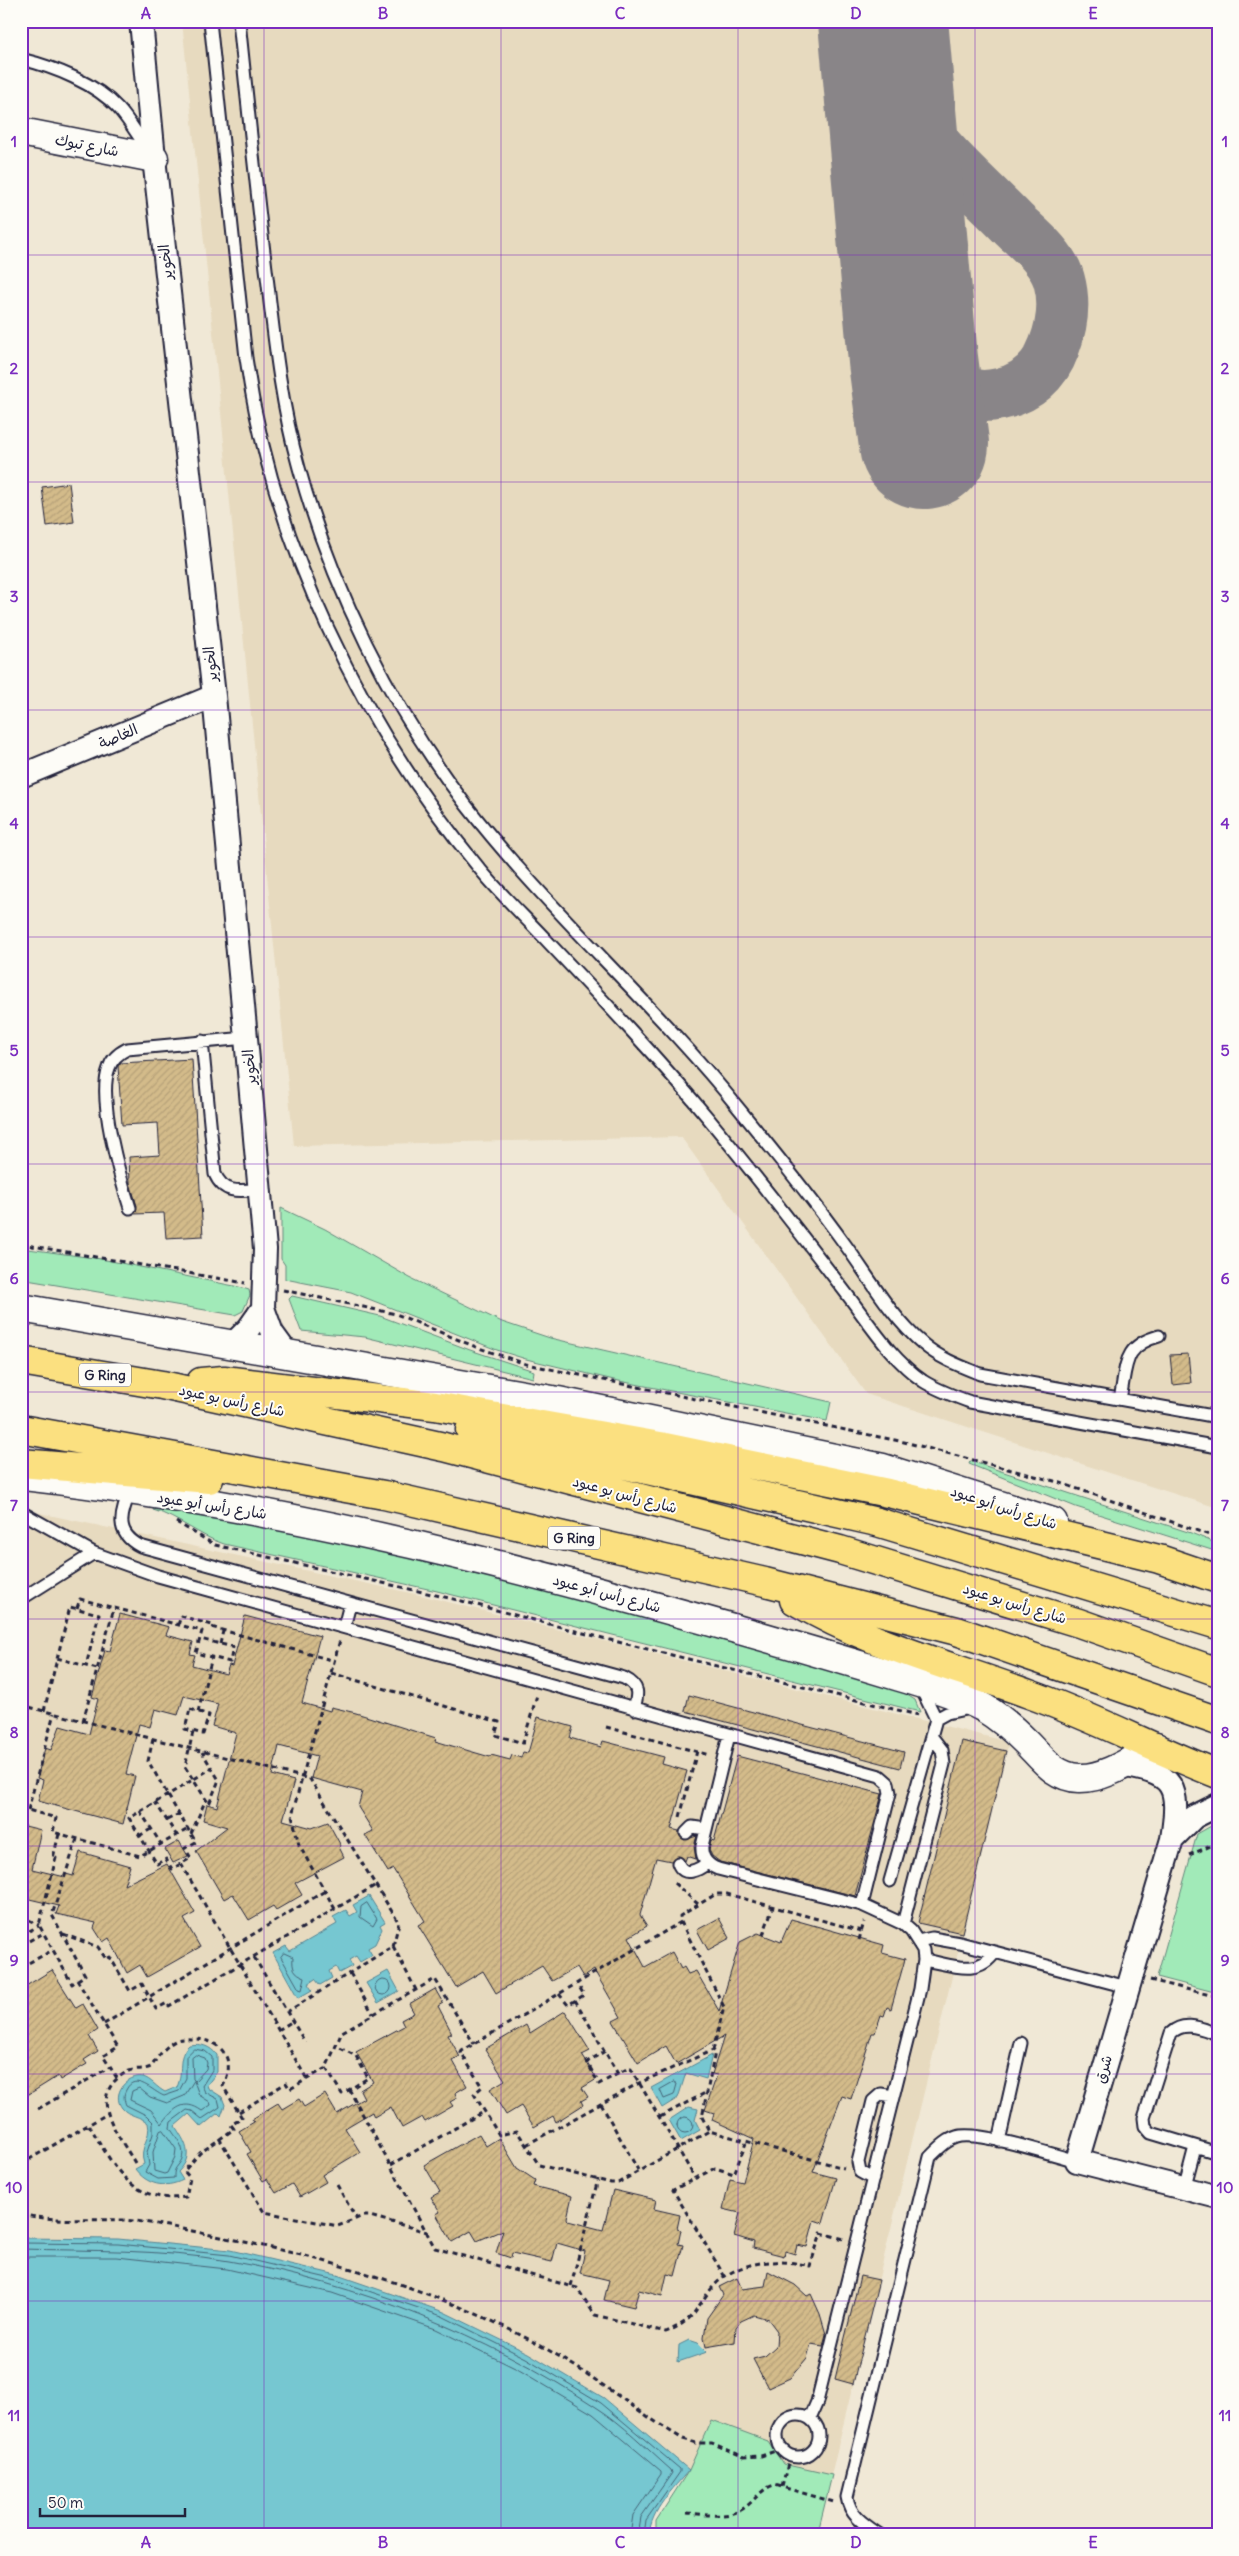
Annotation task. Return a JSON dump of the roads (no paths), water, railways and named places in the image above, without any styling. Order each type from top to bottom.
[{"type":"highway","name":"شارع رأس بو عبود","points":[[21,1361],[162,1385],[444,1446],[840,1550],[1079,1622],[1218,1672]]},
{"type":"highway","points":[[162,1385],[224,1380],[435,1406],[660,1446],[888,1492],[1159,1558],[1218,1579]]},
{"type":"highway","points":[[266,1386],[877,1522],[1218,1625]]},
{"type":"highway","name":"G Ring","points":[[21,1429],[384,1495],[765,1582]]},
{"type":"highway","points":[[21,1463],[384,1495]]},
{"type":"highway","points":[[765,1582],[957,1631],[1218,1721]]},
{"type":"highway","points":[[765,1582],[804,1606],[888,1645],[1070,1709],[1218,1774]]},
{"type":"street","name":"الخوير","points":[[141,21],[154,158],[214,696],[260,1189],[264,1297],[272,1333],[288,1355]]},
{"type":"street","name":"شارع تبوك","points":[[21,132],[154,158]]},
{"type":"street","name":"الغاصة","points":[[21,776],[214,696]]},
{"type":"street","points":[[232,1345],[249,1328],[264,1297]]},
{"type":"street","name":"شارع رأس أبو عبود","points":[[21,1308],[558,1401],[883,1468],[1008,1507],[1159,1558]]},
{"type":"street","name":"شارع رأس أبو عبود","points":[[21,1475],[260,1512],[557,1579],[702,1618],[913,1680],[984,1709],[1005,1723],[1046,1764],[1068,1776],[1094,1776],[1156,1747]]},
{"type":"street","name":"شرق","points":[[1077,2161],[1169,1847],[1176,1799],[1170,1785],[1160,1775],[1147,1769],[1120,1765]]},
{"type":"street","name":"شرق","points":[[1169,1847],[1194,1817],[1218,1805]]},
{"type":"street","points":[[1077,2161],[1218,2197]]},
{"type":"lane","points":[[210,21],[246,358],[253,407],[270,474],[288,531],[336,642],[372,711],[423,793],[481,871],[595,991],[708,1119],[864,1319],[903,1364],[922,1380],[944,1392],[970,1402],[1218,1447]]},
{"type":"lane","points":[[239,21],[277,366],[298,465],[312,514],[334,569],[379,666],[415,730],[462,800],[545,900],[706,1067],[806,1191],[904,1327],[926,1347],[952,1363],[980,1374],[1218,1417]]},
{"type":"lane","points":[[21,59],[41,64],[81,81],[117,107],[154,158]]},
{"type":"lane","points":[[130,1208],[112,1140],[106,1083],[109,1066],[114,1058],[127,1048],[246,1038]]},
{"type":"lane","points":[[202,1041],[215,1174],[224,1188],[233,1191],[260,1189]]},
{"type":"lane","points":[[1120,1399],[1132,1350],[1143,1340],[1159,1336]]},
{"type":"lane","points":[[130,1491],[123,1510],[123,1530],[130,1541],[140,1546],[624,1678],[636,1686],[638,1692],[634,1709]]},
{"type":"lane","points":[[21,1512],[94,1553],[158,1576],[880,1776],[888,1782],[890,1793],[862,1905]]},
{"type":"lane","points":[[21,1599],[94,1553]]},
{"type":"lane","points":[[344,1628],[350,1604]]},
{"type":"lane","points":[[890,1881],[936,1719],[927,1698],[913,1680]]},
{"type":"lane","points":[[936,1719],[959,1710],[984,1709]]},
{"type":"lane","points":[[730,1735],[706,1829],[702,1852],[707,1863],[718,1869],[862,1905],[903,1924],[918,1941],[924,1960],[920,1989],[894,2096],[817,2402],[810,2418]]},
{"type":"lane","points":[[903,1924],[944,1764],[942,1750],[931,1736]]},
{"type":"lane","points":[[686,1833],[692,1827],[706,1829]]},
{"type":"lane","points":[[678,1863],[683,1870],[690,1872],[697,1871],[707,1863]]},
{"type":"lane","points":[[918,1941],[940,1938],[994,1952],[1129,1980]]},
{"type":"lane","points":[[924,1960],[971,1968],[984,1964],[994,1952]]},
{"type":"lane","points":[[1218,2034],[1185,2025],[1177,2027],[1171,2033],[1144,2118],[1145,2126],[1151,2133],[1218,2154]]},
{"type":"lane","points":[[999,2141],[1021,2043]]},
{"type":"lane","points":[[873,2179],[860,2172],[858,2162],[873,2101],[880,2094],[894,2096]]},
{"type":"lane","points":[[880,2535],[853,2515],[847,2497],[930,2158],[943,2144],[960,2136],[979,2136],[1077,2161]]},
{"type":"lane","points":[[1184,2189],[1195,2147]]},
{"type":"lane","points":[[797,2414],[810,2418],[818,2429],[819,2443],[815,2449],[804,2457],[785,2452],[777,2437],[780,2424],[785,2419],[797,2414]]},
{"type":"water","points":[[369,1896],[385,1922],[380,1925],[382,1929],[375,1944],[368,1948],[372,1955],[360,1962],[356,1956],[349,1960],[352,1966],[339,1973],[336,1967],[329,1971],[332,1978],[320,1985],[315,1979],[308,1984],[312,1990],[298,1998],[273,1953],[286,1946],[290,1951],[337,1924],[333,1917],[346,1910],[350,1916],[357,1912],[353,1905]]},
{"type":"water","points":[[388,1971],[399,1991],[378,2003],[366,1983]]},
{"type":"water","points":[[189,2045],[205,2046],[217,2055],[217,2072],[207,2085],[208,2088],[222,2097],[225,2105],[221,2116],[218,2113],[201,2127],[189,2114],[175,2126],[187,2149],[186,2160],[178,2172],[183,2180],[170,2184],[157,2184],[145,2179],[135,2169],[144,2164],[143,2153],[149,2128],[148,2123],[125,2111],[119,2103],[118,2097],[122,2086],[137,2077],[146,2078],[165,2092],[177,2087],[181,2060]]},
{"type":"water","points":[[712,2055],[706,2079],[686,2073],[678,2098],[662,2108],[651,2088]]},
{"type":"water","points":[[689,2107],[698,2109],[695,2120],[700,2130],[681,2141],[669,2120]]},
{"type":"water","points":[[21,2238],[118,2239],[230,2250],[337,2275],[444,2312],[528,2353],[604,2398],[689,2470],[658,2508],[649,2535],[21,2535]]},
{"type":"water","points":[[689,2340],[698,2343],[707,2352],[678,2362],[679,2345]]}]
